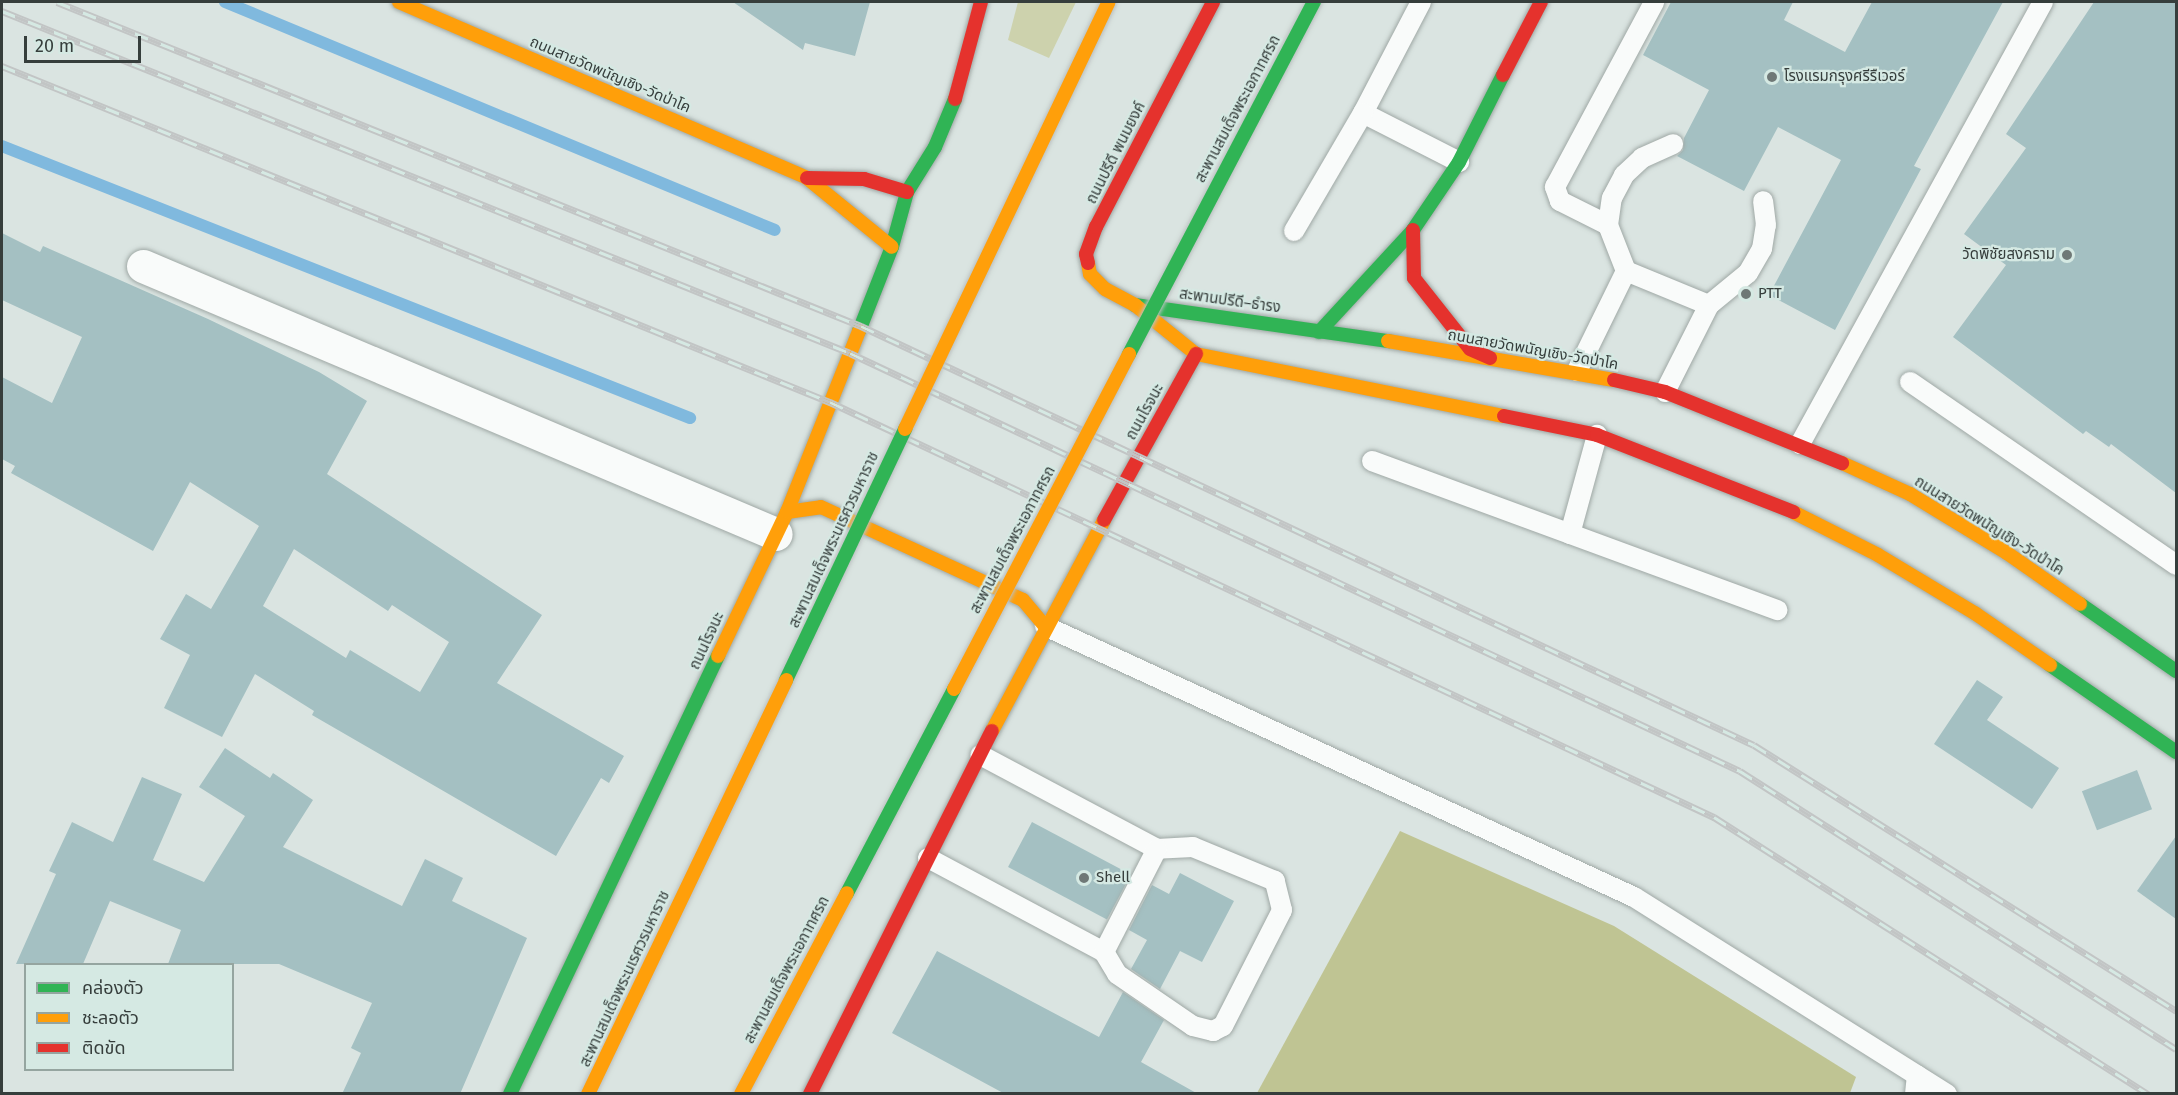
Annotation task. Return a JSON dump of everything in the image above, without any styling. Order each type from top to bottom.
[{"type":"main road","name":"ถนนสายวัดพนัญเชิง-วัดป่าโค","points":[[399,2],[807,178],[892,247]]},
{"type":"main road","points":[[907,192],[935,147],[961,84],[981,2]]},
{"type":"main road","name":"สะพานสมเด็จพระนเรศวรมหาราช","points":[[588,1094],[1109,2]]},
{"type":"main road","name":"ถนนปรีดี พนมยงค์","points":[[1135,305],[1105,288],[1090,274],[1086,254],[1096,227],[1213,2]]},
{"type":"main road","name":"สะพานสมเด็จพระเอกาทศรถ","points":[[741,1094],[1314,2]]},
{"type":"main road","points":[[1319,332],[1413,230],[1459,162],[1541,2]]},
{"type":"main road","name":"ถนนสายวัดพนัญเชิง-วัดป่าโค","points":[[807,178],[864,179],[907,192]]},
{"type":"main road","name":"ถนนโรจนะ","points":[[510,1094],[781,523],[892,247],[907,192]]},
{"type":"main road","points":[[1413,230],[1414,278],[1470,349],[1490,359]]},
{"type":"main road","points":[[1135,305],[1197,354],[1598,435],[1770,500],[1878,555],[1976,614],[2176,752]]},
{"type":"main road","name":"สะพานปรีดี–ธำรง","points":[[1135,305],[1210,313],[1319,332]]},
{"type":"main road","name":"ถนนสายวัดพนัญเชิง-วัดป่าโค","points":[[1319,332],[1577,371],[1665,392],[1800,444],[1910,494],[2007,553],[2176,671]]},
{"type":"main road","name":"ถนนโรจนะ","points":[[810,1094],[1045,626],[1197,354]]},
{"type":"main road","points":[[781,523],[821,507],[1023,600],[1045,626]]},
{"type":"street","points":[[143,266],[781,523]]},
{"type":"lane","points":[[1294,231],[1363,112],[1421,2]]},
{"type":"lane","points":[[1608,225],[1560,201],[1555,187],[1654,2]]},
{"type":"lane","points":[[1800,444],[2043,2]]},
{"type":"lane","points":[[1363,112],[1459,162]]},
{"type":"lane","points":[[1673,144],[1642,158],[1624,176],[1612,198],[1608,225],[1626,271],[1709,305]]},
{"type":"lane","points":[[1665,392],[1709,305],[1748,273],[1762,249],[1766,225],[1763,201]]},
{"type":"lane","points":[[1577,371],[1626,271]]},
{"type":"lane","points":[[1910,382],[2176,565]]},
{"type":"lane","points":[[1570,534],[1598,435]]},
{"type":"lane","points":[[1372,461],[1778,610]]},
{"type":"lane","points":[[1045,626],[1634,897],[1916,1084],[1947,1094]]},
{"type":"lane","points":[[928,858],[1104,952],[1117,974],[1193,1026],[1213,1031],[1223,1026],[1282,910],[1281,894],[1275,881],[1193,847],[1158,849],[980,756]]},
{"type":"lane","points":[[1104,952],[1158,849]]},
{"type":"green space","points":[[1018,2],[1076,2],[1049,58],[1008,40]]},
{"type":"green space","points":[[1400,831],[1614,926],[1856,1077],[1850,1093],[1257,1093]]},
{"type":"building","points":[[733,2],[870,2],[855,56],[805,43],[803,50]]},
{"type":"building","points":[[1671,2],[1793,2],[1784,20],[1845,52],[1872,2],[2003,2],[1914,166],[1921,169],[1835,330],[1769,295],[1841,160],[1778,127],[1744,191],[1677,156],[1683,150],[1684,138],[1709,90],[1643,55]]},
{"type":"building","name":"วัดพิชัยสงคราม","points":[[2094,2],[2176,2],[2176,493],[2111,444],[2109,447],[2086,431],[2083,434],[1953,337],[2006,265],[1964,234],[2026,148],[2006,134]]},
{"type":"building","points":[[2,233],[40,252],[43,246],[208,319],[319,372],[367,401],[327,474],[542,615],[497,683],[624,756],[609,783],[601,778],[556,856],[312,715],[314,711],[255,674],[222,737],[164,708],[190,655],[160,639],[186,594],[211,609],[259,526],[190,482],[153,551],[11,473],[15,466],[2,459],[2,377],[52,403],[82,337],[2,300]],"holes":[[[294,549],[388,611],[392,605],[449,642],[420,692],[350,650],[346,658],[263,606]]]},
{"type":"building","points":[[1977,680],[2003,697],[1987,720],[2059,768],[2032,809],[1934,744]]},
{"type":"building","points":[[225,748],[270,778],[273,773],[313,800],[283,847],[402,906],[425,859],[463,878],[452,901],[527,938],[460,1094],[342,1094],[361,1053],[351,1048],[372,1003],[279,964],[168,963],[181,930],[110,901],[83,963],[16,964],[56,874],[49,871],[72,822],[113,842],[142,777],[182,794],[153,860],[204,882],[245,816],[199,787]]},
{"type":"building","points":[[2137,770],[2152,809],[2097,830],[2082,791]]},
{"type":"building","name":"Shell","points":[[1032,822],[1131,875],[1107,920],[1008,867]]},
{"type":"building","points":[[2176,836],[2176,919],[2137,891]]},
{"type":"building","points":[[1180,873],[1234,901],[1202,962],[1180,951],[1160,989],[1131,969],[1147,940],[1129,930],[1152,885],[1169,894]]},
{"type":"building","points":[[937,951],[1099,1037],[1123,992],[1164,1020],[1141,1062],[1198,1094],[1005,1094],[892,1033]]},
{"type":"waterway","points":[[225,2],[775,230]]},
{"type":"waterway","points":[[2,146],[690,418]]},
{"type":"railway","points":[[57,2],[861,326],[1754,745],[2176,1011]]},
{"type":"railway","points":[[2,11],[850,353],[1740,771],[2176,1049]]},
{"type":"railway","points":[[2,66],[830,402],[1714,817],[2148,1094]]},
{"type":"traffic: fast","points":[[1129,354],[1314,2]]},
{"type":"traffic: fast","points":[[1319,332],[1413,230],[1459,162],[1503,75]]},
{"type":"traffic: fast","points":[[859,331],[892,247],[907,192],[935,147],[955,99]]},
{"type":"traffic: fast","points":[[1135,305],[1388,341]]},
{"type":"traffic: fast","points":[[786,680],[905,429]]},
{"type":"traffic: fast","points":[[2080,604],[2176,671]]},
{"type":"traffic: fast","points":[[510,1094],[718,656]]},
{"type":"traffic: fast","points":[[2050,665],[2176,752]]},
{"type":"traffic: fast","points":[[847,893],[954,689]]},
{"type":"traffic: slow","points":[[399,2],[807,178],[892,247]]},
{"type":"traffic: slow","points":[[905,429],[1109,2]]},
{"type":"traffic: slow","points":[[1088,263],[1090,274],[1105,289],[1135,305],[1196,354],[1504,416]]},
{"type":"traffic: slow","points":[[718,656],[787,512],[859,331]]},
{"type":"traffic: slow","points":[[1388,341],[1614,380]]},
{"type":"traffic: slow","points":[[954,689],[1129,354]]},
{"type":"traffic: slow","points":[[1842,463],[1910,494],[2007,553],[2080,604]]},
{"type":"traffic: slow","points":[[787,512],[821,507],[1023,600],[1045,626]]},
{"type":"traffic: slow","points":[[1793,512],[1878,555],[1976,614],[2050,665]]},
{"type":"traffic: slow","points":[[992,731],[1104,520]]},
{"type":"traffic: slow","points":[[588,1094],[786,680]]},
{"type":"traffic: slow","points":[[741,1094],[847,893]]},
{"type":"traffic: jam","points":[[955,99],[981,2]]},
{"type":"traffic: jam","points":[[1088,263],[1086,254],[1096,227],[1213,2]]},
{"type":"traffic: jam","points":[[1503,75],[1541,2]]},
{"type":"traffic: jam","points":[[807,178],[864,179],[907,192]]},
{"type":"traffic: jam","points":[[1413,230],[1414,278],[1470,349],[1490,358]]},
{"type":"traffic: jam","points":[[1104,520],[1196,354]]},
{"type":"traffic: jam","points":[[1614,380],[1665,392],[1842,463]]},
{"type":"traffic: jam","points":[[1504,416],[1597,435],[1793,512]]},
{"type":"traffic: jam","points":[[810,1094],[992,731]]},
{"type":"place","name":"โรงแรมกรุงศรีรืเวอร์","points":[[1772,77]]},
{"type":"place","name":"วัดพิชัยสงคราม","points":[[2067,255]]},
{"type":"place","name":"PTT","points":[[1746,294]]},
{"type":"place","name":"Shell","points":[[1084,878]]}]
